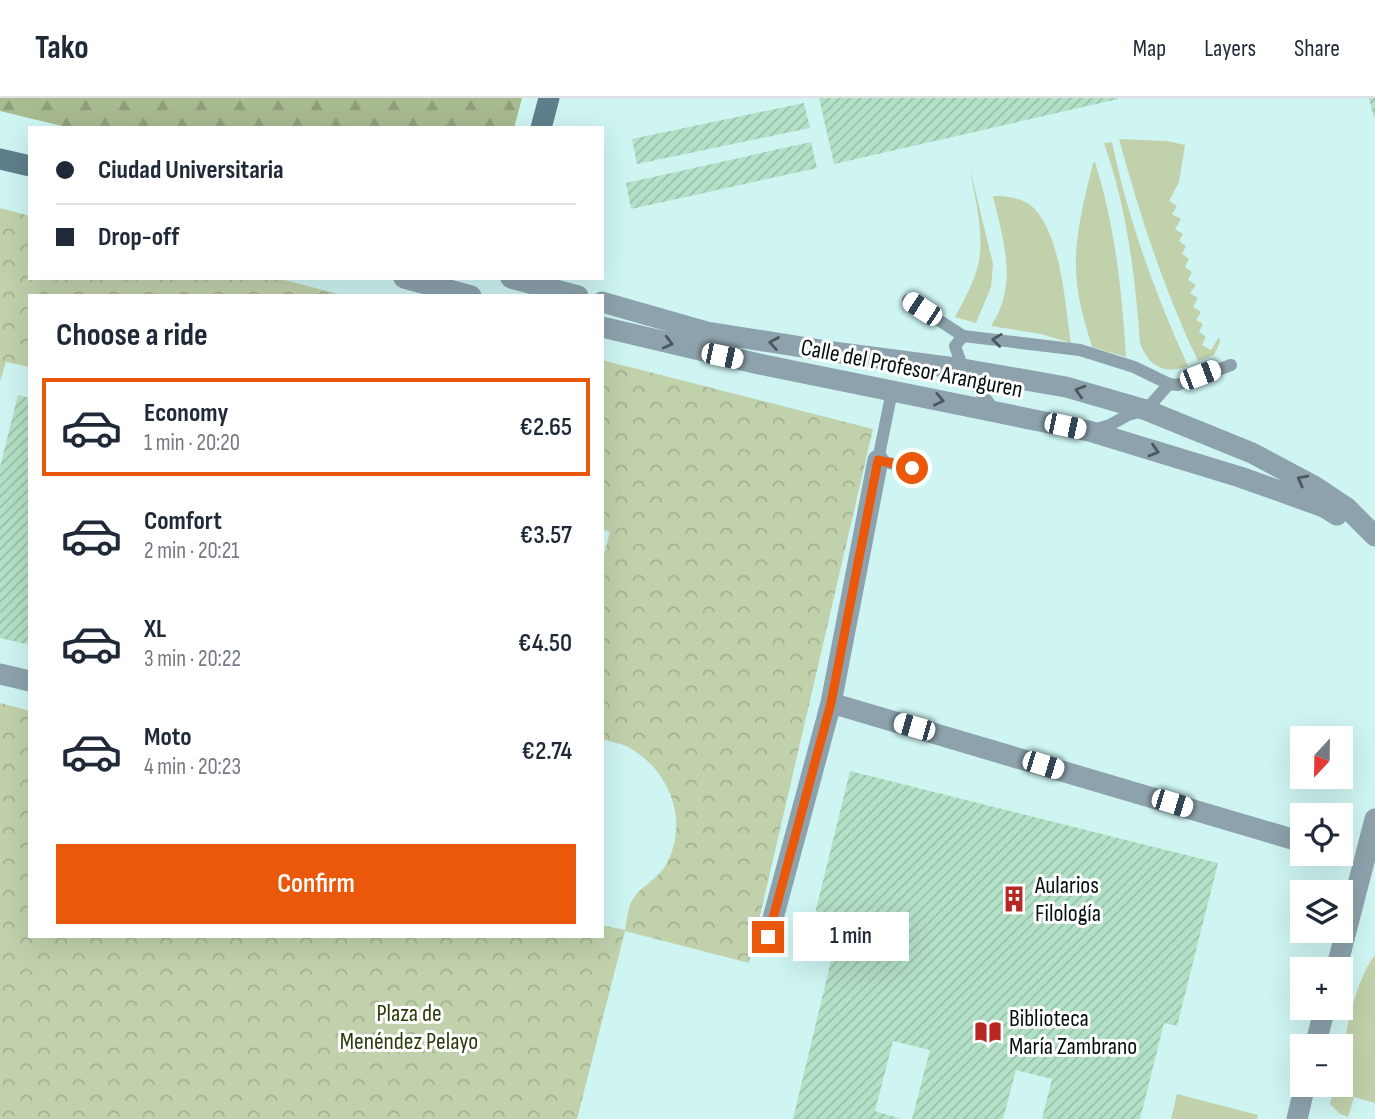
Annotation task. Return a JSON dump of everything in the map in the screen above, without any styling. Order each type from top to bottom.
[{"type":"street","points":[[542,126],[552,101]]},
{"type":"street","points":[[0,159],[28,166]]},
{"type":"street","points":[[411,280],[464,294]]},
{"type":"street","points":[[518,280],[571,294]]},
{"type":"street","points":[[566,280],[576,294]]},
{"type":"street","name":"Calle del Profesor Aranguren","points":[[604,303],[707,332],[963,369],[1066,387],[1146,410],[1252,453],[1314,486],[1347,508],[1375,537]]},
{"type":"street","name":"Calle del Profesor Aranguren","points":[[604,319],[631,333]]},
{"type":"street","name":"Calle del Profesor Aranguren","points":[[604,327],[759,364],[1089,431],[1240,477],[1324,507],[1375,537]]},
{"type":"street","points":[[768,937],[831,703],[878,460]]},
{"type":"street","points":[[0,674],[28,681]]},
{"type":"street","points":[[831,703],[1290,838]]},
{"type":"street","points":[[1341,957],[1366,893],[1375,819]]},
{"type":"street","points":[[1297,1119],[1302,1097]]},
{"type":"lane","points":[[908,300],[963,336],[1080,350],[1134,367],[1169,384],[1177,385],[1231,365]]},
{"type":"lane","points":[[963,336],[955,346],[963,369],[995,411]]},
{"type":"lane","points":[[1089,431],[1146,410],[1169,384]]},
{"type":"lane","points":[[892,391],[878,460],[912,468]]},
{"type":"green space","points":[[0,98],[522,98],[515,126],[62,126],[0,111]]},
{"type":"green space","points":[[1119,139],[1167,141],[1185,145],[1179,182],[1169,201],[1177,206],[1172,214],[1181,219],[1175,229],[1183,234],[1179,241],[1186,246],[1182,254],[1189,259],[1185,267],[1192,272],[1188,280],[1196,285],[1190,293],[1198,298],[1193,307],[1201,312],[1196,320],[1203,324],[1199,332],[1206,337],[1202,345],[1211,350],[1219,337],[1220,342],[1214,355],[1198,361],[1174,307],[1135,196]]},
{"type":"green space","points":[[1112,142],[1144,256],[1188,366],[1180,369],[1159,367],[1148,358],[1140,343],[1129,242],[1119,192],[1104,143]]},
{"type":"green space","points":[[1095,162],[1108,210],[1116,258],[1126,357],[1092,347],[1078,291],[1077,237]]},
{"type":"green space","points":[[970,169],[993,264],[991,287],[976,323],[955,317],[967,295],[979,260],[979,220]]},
{"type":"green space","points":[[993,196],[1011,197],[1029,204],[1040,215],[1048,230],[1060,268],[1071,343],[1041,334],[991,326],[1000,310],[1007,278],[1004,245]]},
{"type":"green space","points":[[0,208],[28,215],[28,280],[285,280],[338,294],[28,294],[28,367],[6,362],[0,382]]},
{"type":"green space","name":"Plaza de Menéndez Pelayo","points":[[604,361],[873,429],[749,963],[625,931],[577,1119],[0,1119],[0,703],[28,710],[28,938],[604,938],[604,925],[625,930],[633,899],[664,868],[676,834],[672,800],[656,770],[628,747],[604,740],[604,554],[610,532],[604,530]]},
{"type":"green space","points":[[1375,955],[1375,1103],[1354,1097],[1348,1117],[1340,1114],[1330,1104],[1332,1097],[1353,1097],[1353,1034],[1346,1034],[1350,1020],[1353,1020],[1355,999],[1367,967]]},
{"type":"green space","points":[[1177,1094],[1258,1115],[1257,1119],[1171,1119]]},
{"type":"building","points":[[819,98],[1118,98],[1118,99],[834,164]]},
{"type":"building","points":[[1369,98],[1375,98],[1375,118],[1374,118]]},
{"type":"building","points":[[804,103],[810,128],[637,164],[632,139]]},
{"type":"building","points":[[811,142],[817,168],[631,209],[626,183]]},
{"type":"building","points":[[18,395],[28,398],[28,645],[0,638],[0,467]]},
{"type":"building","points":[[850,771],[1218,863],[1177,1026],[1164,1023],[1140,1119],[1042,1119],[1052,1079],[1016,1070],[1003,1119],[912,1119],[930,1050],[893,1041],[875,1111],[901,1119],[793,1119],[836,940],[810,934]]},
{"type":"place","name":"Aularios Filología","points":[[1014,899]]},
{"type":"place","name":"Biblioteca María Zambrano","points":[[988,1032]]},
{"type":"route","points":[[768,937],[831,703],[878,460],[912,468]]}]
